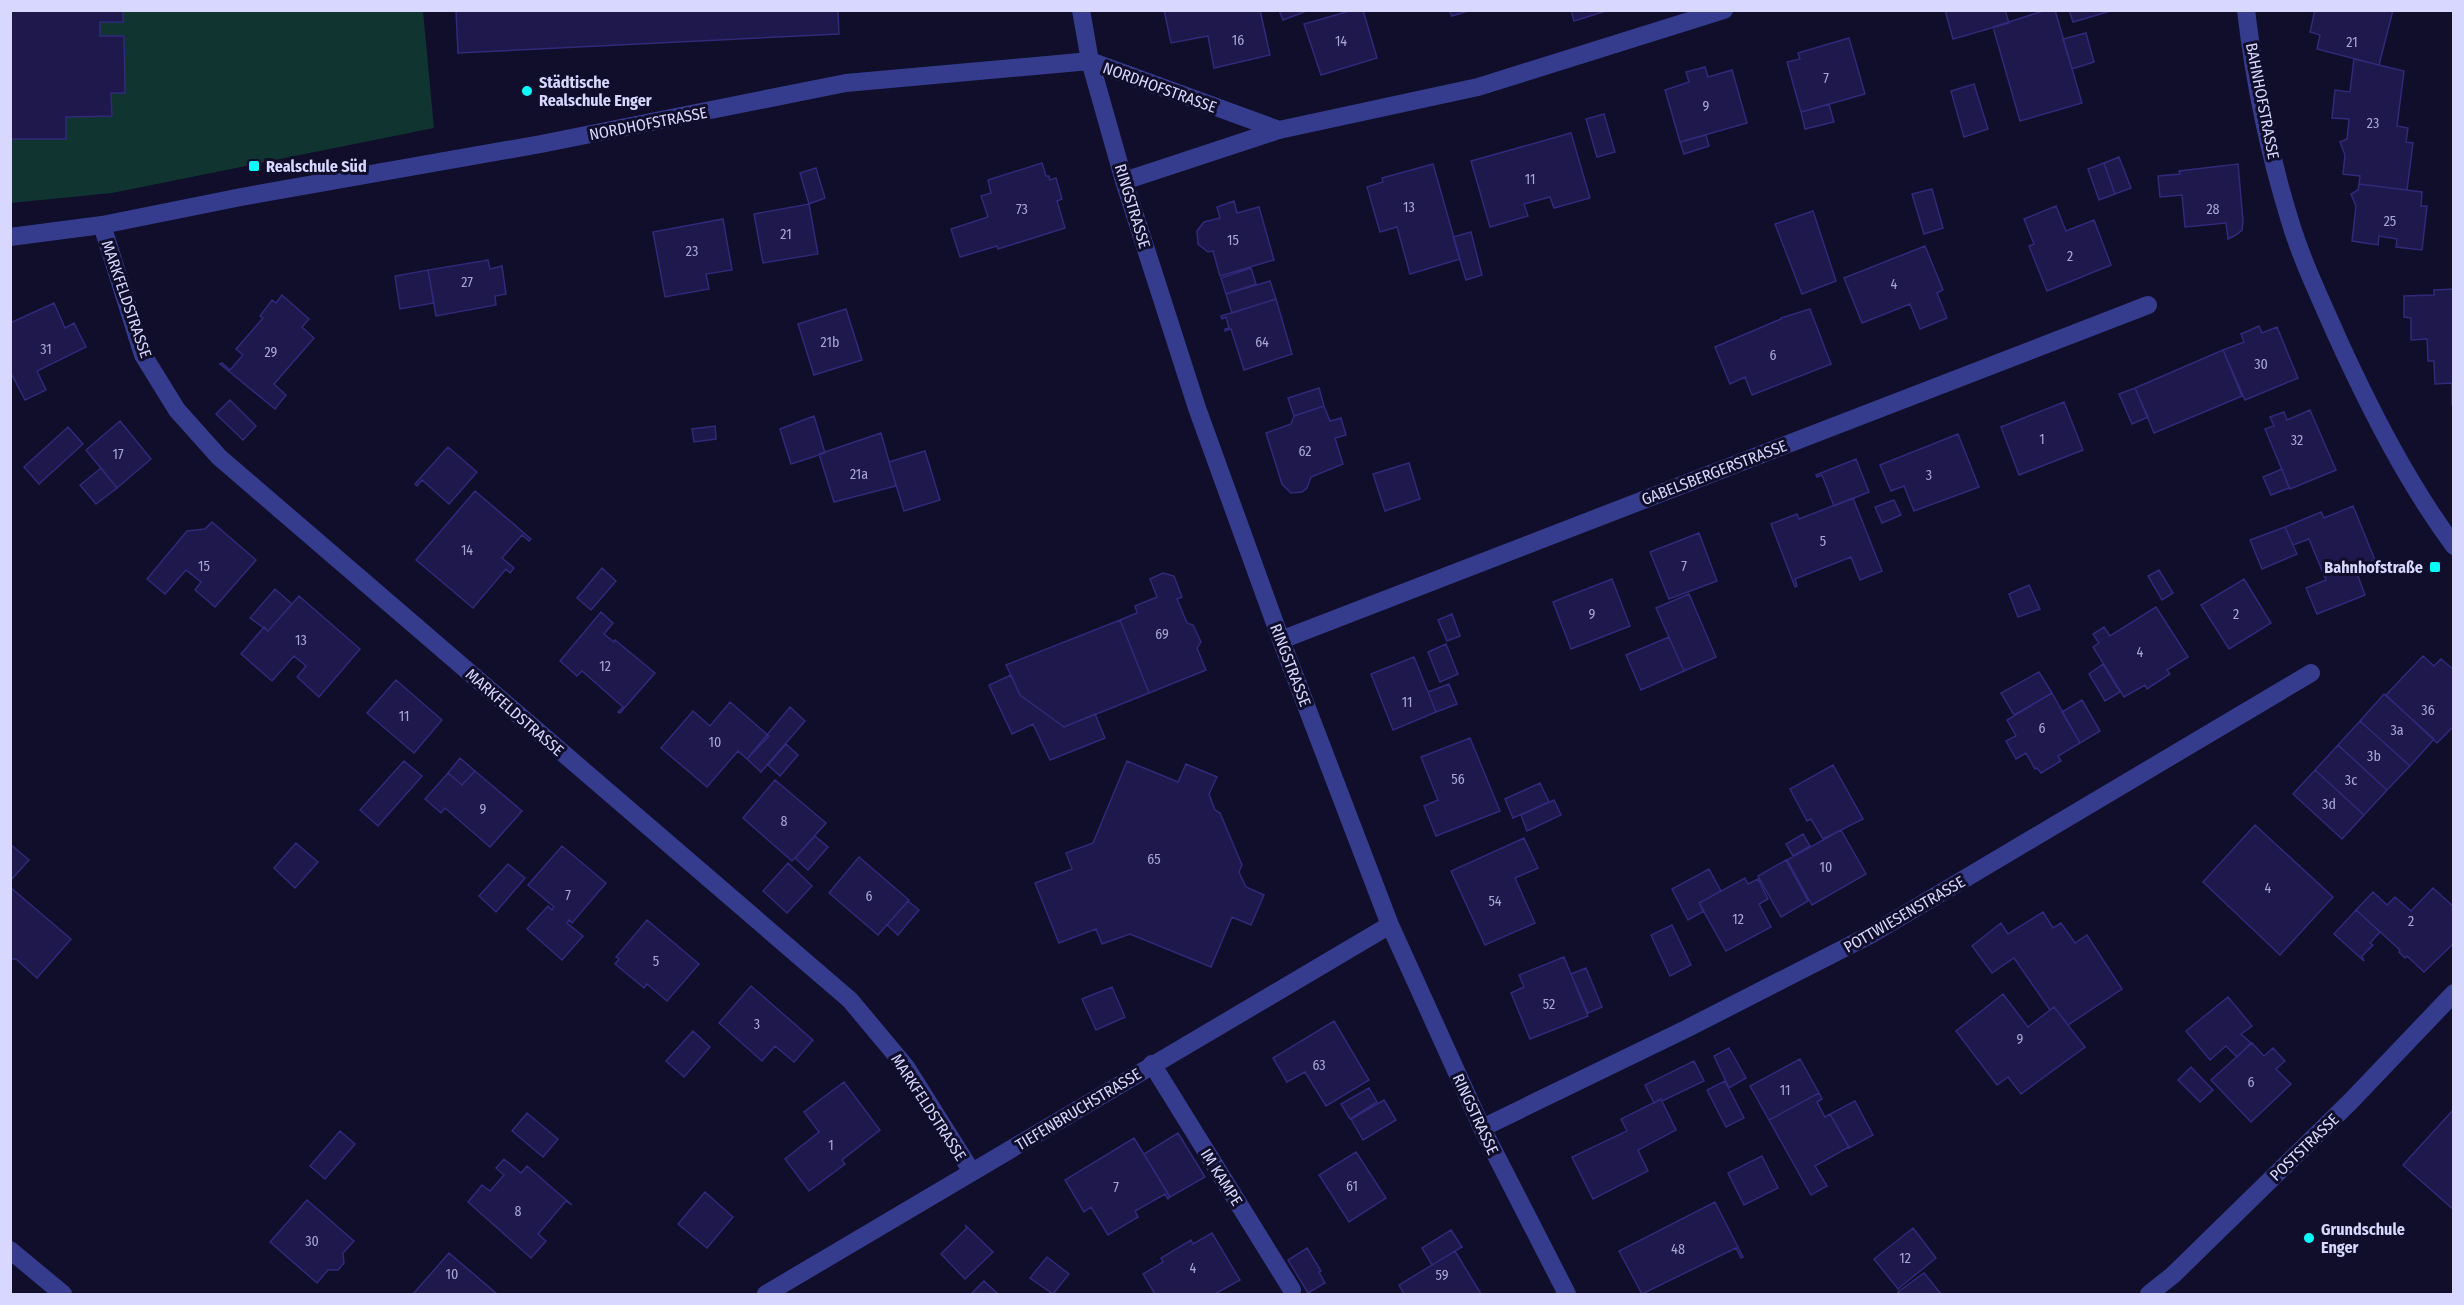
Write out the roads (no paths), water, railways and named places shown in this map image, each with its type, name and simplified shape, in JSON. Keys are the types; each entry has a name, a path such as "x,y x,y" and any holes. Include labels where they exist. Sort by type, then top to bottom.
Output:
{"street":[{"name":"RINGSTRASSE","path":"1081,10 1090,61 1124,181 1197,408 1281,640 1390,925 1482,1128 1567,1294"},
{"path":"1124,181 1278,130 1478,87 1692,16 1724,10"},
{"name":"BAHNHOFSTRASSE","path":"2247,10 2270,138 2298,245 2317,292 2383,431 2454,546"},
{"name":"NORDHOFSTRASSE","path":"10,237 102,225 253,195 541,144 846,83 1090,61 1278,130"},
{"name":"MARKFELDSTRASSE","path":"102,225 143,355 177,410 219,457 850,1000 906,1067 972,1172"},
{"name":"GABELSBERGERSTRASSE","path":"1281,640 2148,305"},
{"name":"POTTWIESENSTRASSE","path":"1482,1128 1686,1029 1870,935 2311,673"},
{"name":"TIEFENBRUCHSTRASSE","path":"766,1294 1390,925"},
{"name":"POSTSTRASSE","path":"2149,1294 2173,1275 2350,1102 2454,993"},
{"name":"IM KAMPE","path":"1152,1064 1292,1290"},
{"path":"10,1250 63,1294"}],"place":[{"name":"Städtische Realschule Enger","path":"527,91"},
{"name":"Realschule Süd","path":"254,166"},
{"name":"Bahnhofstraße","path":"2435,567"},
{"name":"Grundschule Enger","path":"2309,1238"}]}
